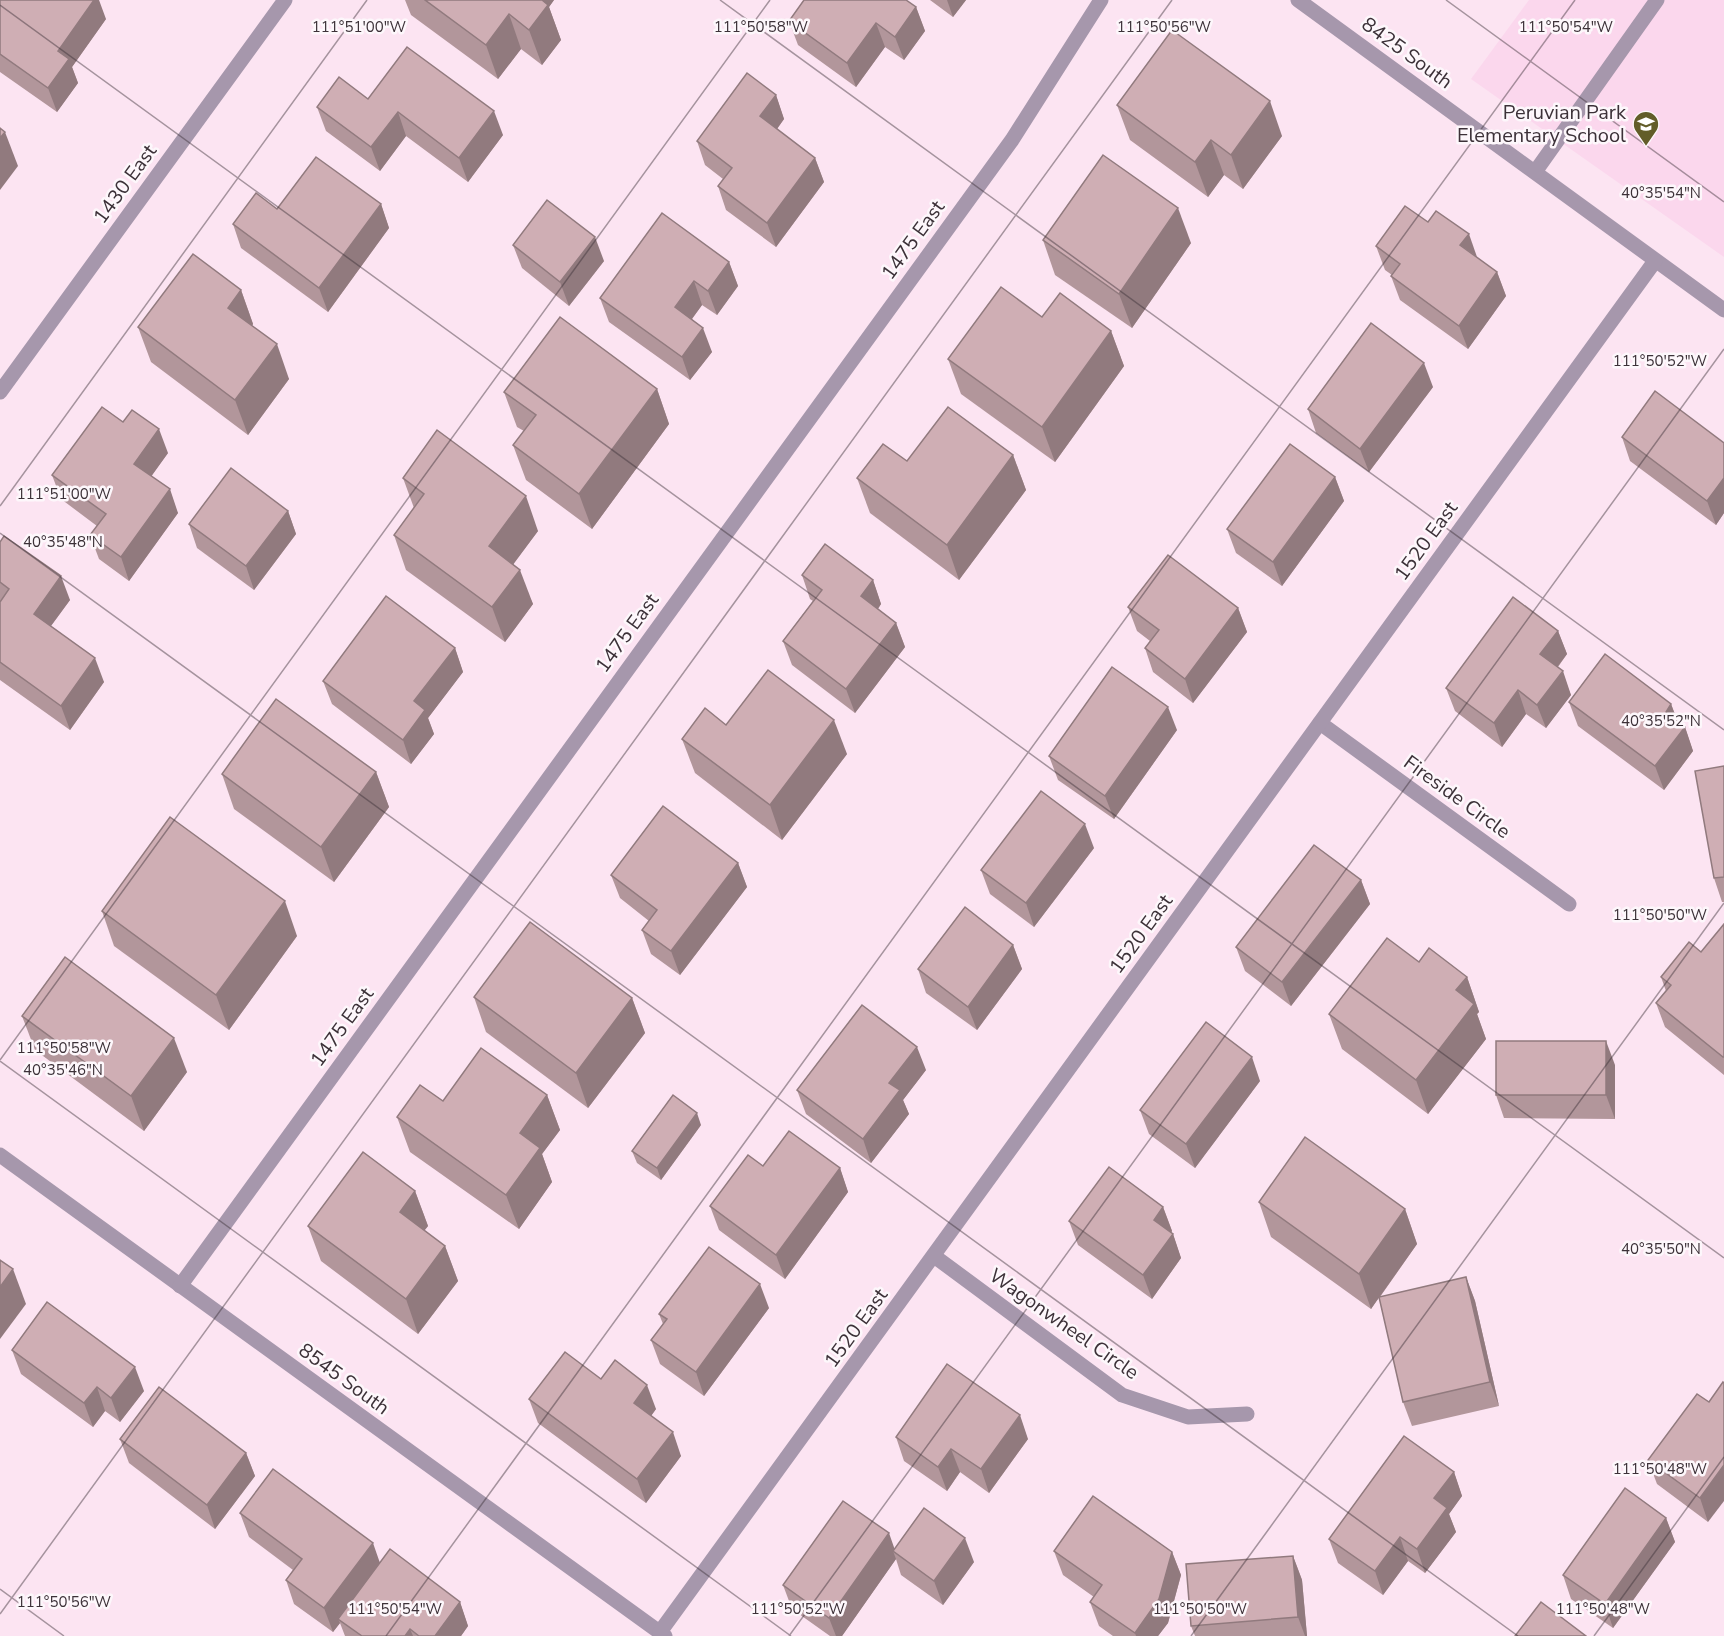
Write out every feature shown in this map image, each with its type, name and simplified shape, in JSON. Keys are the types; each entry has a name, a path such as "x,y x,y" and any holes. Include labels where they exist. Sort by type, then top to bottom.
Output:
{"street":[{"name":"1430 East","path":"0,392 285,0"},
{"name":"1475 East","path":"180,1286 1012,140 1101,0"},
{"name":"8425 South","path":"1298,0 1724,310"},
{"path":"1535,172 1657,0"},
{"name":"1520 East","path":"662,1634 1655,261"},
{"name":"Fireside Circle","path":"1320,723 1569,904"},
{"name":"8545 South","path":"0,1155 662,1634"},
{"name":"Wagonwheel Circle","path":"934,1256 1122,1395 1188,1417 1247,1413"}],"shaded area":[{"name":"Peruvian Park Elementary School","path":"1529,0 1724,0 1724,257 1471,79"}],"building":[{"path":"0,0 94,0 58,51 69,59 48,88 0,54"},
{"path":"425,0 542,0 548,5 529,30 509,14 486,45"},
{"path":"804,0 906,0 916,7 895,37 876,23 847,63 789,21"},
{"path":"1172,30 1270,101 1231,155 1211,140 1195,162 1117,105"},
{"path":"407,47 494,111 459,158 398,112 371,147 317,107 339,77 368,99"},
{"path":"747,73 776,95 760,116 815,158 767,223 718,186 732,168 697,141"},
{"path":"0,128 5,132 0,138"},
{"path":"1103,155 1178,208 1119,294 1043,240"},
{"path":"316,157 381,204 319,288 233,224 256,193 277,209"},
{"path":"547,200 595,237 560,282 513,245"},
{"path":"1405,206 1428,222 1436,211 1469,234 1460,245 1497,272 1459,326 1391,276 1400,264 1376,246"},
{"path":"662,213 729,262 708,291 694,281 675,307 703,328 682,357 600,298"},
{"path":"193,254 241,290 228,308 277,344 235,400 138,327"},
{"path":"1001,287 1042,317 1060,293 1111,331 1042,427 948,359"},
{"path":"560,317 657,389 579,494 513,445 536,415 504,392"},
{"path":"1371,323 1424,363 1360,449 1308,409"},
{"path":"1655,391 1724,443 1724,478 1707,501 1622,437"},
{"path":"102,407 123,422 132,410 159,429 134,464 170,489 121,557 90,535 106,514 52,475"},
{"path":"948,407 1013,455 947,545 857,478 883,444 907,461"},
{"path":"437,430 526,496 489,546 520,570 492,607 394,535 424,494 403,478"},
{"path":"1290,444 1335,477 1273,562 1227,529"},
{"path":"231,468 288,511 246,566 189,524"},
{"path":"4,536 61,576 34,614 95,658 61,706 0,662 0,602 9,589 0,582 0,542"},
{"path":"825,544 873,580 861,596 896,623 846,689 783,641 822,590 802,575"},
{"path":"1168,555 1238,608 1185,679 1145,648 1159,630 1128,607"},
{"path":"386,596 455,648 414,701 425,710 403,740 323,681"},
{"path":"1513,597 1558,631 1540,654 1563,671 1537,705 1518,690 1494,723 1446,688"},
{"path":"1605,654 1671,704 1666,712 1685,727 1655,766 1569,702"},
{"path":"1112,667 1168,707 1105,796 1049,756"},
{"path":"768,670 834,720 770,805 682,739 705,708 726,725"},
{"path":"276,699 376,772 321,847 222,774"},
{"path":"1724,766 1724,877 1714,878 1695,771"},
{"path":"1041,791 1085,824 1026,903 981,870"},
{"path":"663,806 738,863 671,951 642,930 657,910 611,875"},
{"path":"170,817 285,901 216,995 102,911"},
{"path":"1314,845 1361,880 1282,982 1236,947"},
{"path":"965,907 1013,945 968,1007 918,969"},
{"path":"530,922 632,998 576,1073 474,997"},
{"path":"1724,924 1723,1057 1656,1003 1671,985 1661,977 1689,942 1701,952"},
{"path":"1387,938 1419,962 1429,948 1467,977 1456,990 1474,1004 1416,1080 1329,1014"},
{"path":"65,957 174,1038 131,1096 22,1016"},
{"path":"862,1005 917,1047 889,1083 900,1090 863,1139 797,1090"},
{"path":"1206,1022 1252,1057 1186,1144 1140,1110"},
{"path":"1496,1041 1606,1041 1606,1095 1496,1095"},
{"path":"481,1048 547,1095 520,1133 540,1148 506,1195 397,1117 420,1085 443,1101"},
{"path":"673,1095 697,1113 657,1168 632,1151"},
{"path":"789,1131 840,1168 776,1255 710,1206 748,1155 763,1166"},
{"path":"1305,1137 1405,1209 1359,1274 1259,1202"},
{"path":"363,1152 415,1191 400,1212 445,1246 406,1299 308,1226"},
{"path":"1109,1167 1163,1207 1154,1220 1173,1234 1143,1275 1069,1221"},
{"path":"709,1247 760,1284 696,1372 651,1340 667,1319 659,1314"},
{"path":"0,1260 13,1269 0,1287"},
{"path":"1466,1277 1490,1382 1403,1402 1379,1297"},
{"path":"47,1302 135,1367 111,1398 97,1387 84,1403 12,1350"},
{"path":"565,1352 601,1379 615,1360 647,1385 634,1403 673,1432 637,1479 529,1399"},
{"path":"947,1364 1020,1415 981,1469 951,1449 938,1467 896,1437"},
{"path":"1723,1382 1724,1465 1700,1498 1648,1460 1697,1394 1709,1402"},
{"path":"159,1387 246,1453 207,1505 120,1439"},
{"path":"1404,1436 1454,1472 1434,1498 1447,1508 1417,1549 1400,1537 1375,1571 1329,1539"},
{"path":"273,1469 373,1543 324,1608 286,1580 302,1559 240,1513"},
{"path":"1625,1488 1666,1518 1605,1604 1563,1575"},
{"path":"1093,1496 1172,1552 1159,1599 1135,1633 1090,1602 1102,1585 1054,1551"},
{"path":"843,1501 889,1533 829,1618 783,1585"},
{"path":"924,1508 965,1538 934,1581 893,1551"},
{"path":"390,1549 460,1602 435,1636 419,1636 410,1629 405,1636 362,1636 338,1619"},
{"path":"1293,1556 1298,1617 1191,1626 1186,1564"},
{"path":"1541,1602 1586,1636 1515,1636"}],"place":[{"name":"Peruvian Park Elementary School","path":"1646,147"}]}
